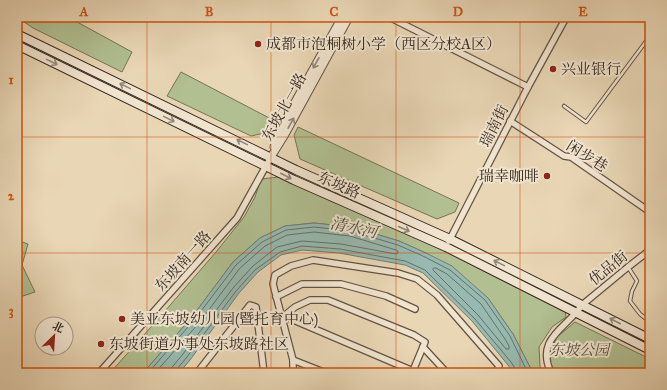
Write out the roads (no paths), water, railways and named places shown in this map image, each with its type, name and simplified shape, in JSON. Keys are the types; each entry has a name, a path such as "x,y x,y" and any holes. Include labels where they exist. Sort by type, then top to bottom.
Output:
{"main road":[{"name":"东坡路","path":"17,34 296,170 450,239 650,339"},
{"name":"东坡路","path":"17,45 294,180 446,247 650,350"}],"street":[{"name":"东坡北一路","path":"271,157 278,132 342,17"},
{"name":"东坡北一路","path":"271,157 349,17"},
{"path":"389,17 528,87"},
{"name":"瑞南街","path":"446,247 510,121 567,17"},
{"name":"闲步巷","path":"510,121 564,156 571,157 650,212"},
{"name":"东坡南一路","path":"99,373 237,218 271,157"},
{"name":"优品街","path":"551,373 548,367 548,345 556,332 577,313 582,305 650,250"},
{"path":"293,373 293,360 273,284 275,275 291,266 313,260 398,273 417,279 437,295 499,366 496,373"},
{"path":"276,297 302,284 340,284 386,296 415,309"},
{"path":"310,300 328,300 414,336 425,342 413,372 284,316 310,300"},
{"path":"197,373 250,305 256,307 264,373"},
{"path":"423,347 447,373"},
{"path":"293,360 326,373"}],"lane":[{"path":"564,106 586,122 650,36"},
{"path":"628,267 638,281 632,292 630,301 640,314 650,322"}],"water":[{"path":"314,223 352,227 399,241 452,266 488,298 513,334 533,373 513,373 472,321 423,273 405,265 339,253 302,250 281,255 258,272 239,293 179,373 143,373 192,317 233,262 260,238 285,226"}],"place":[{"name":"成都市泡桐树小学（西区分校A区）","path":"258,44"},
{"name":"兴业银行","path":"553,69"},
{"name":"瑞幸咖啡","path":"547,176"},
{"name":"美亚东坡幼儿园(暨托育中心)","path":"122,319"},
{"name":"东坡街道办事处东坡路社区","path":"101,344"}],"water label":[{"name":"清水河","path":"354,227"}],"park label":[{"name":"东坡公园","path":"579,350"}]}
